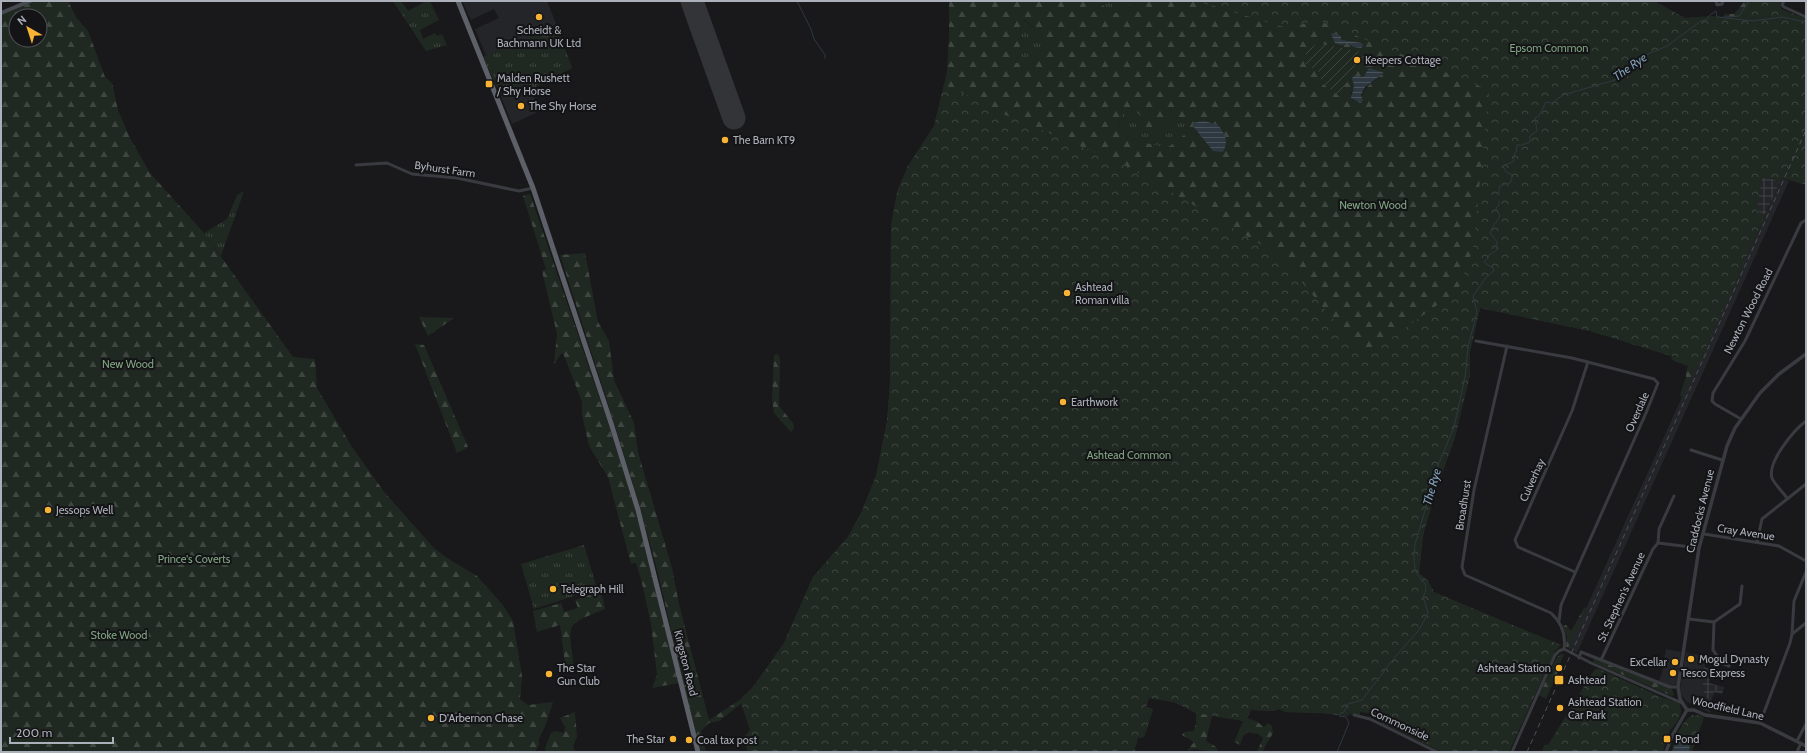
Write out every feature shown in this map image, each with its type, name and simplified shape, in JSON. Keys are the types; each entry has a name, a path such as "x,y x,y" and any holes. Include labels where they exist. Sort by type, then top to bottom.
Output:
{"highway":[{"name":"Kingston Road","path":"458,1 533,188 611,423 638,510 698,752"}],"main road":[{"path":"1,13 30,1"}],"street":[{"path":"1716,1 1717,5 1722,4 1723,1"},
{"path":"1783,3 1806,17"},
{"name":"Byhurst Farm","path":"356,165 387,163 412,174 457,178 519,191 533,188"},
{"name":"Newton Wood Road","path":"1741,419 1715,404 1712,401 1713,392 1745,341 1801,223 1806,220"},
{"name":"Overdale","path":"1476,340 1588,362 1654,378 1658,383 1658,386 1575,572 1560,609 1559,621"},
{"name":"Broadhurst","path":"1507,346 1474,490 1462,567 1465,575 1551,613 1559,621"},
{"name":"Craddocks Avenue","path":"1682,703 1678,695 1678,687 1699,548 1704,534 1722,460 1732,433 1751,404 1771,381 1806,354"},
{"name":"Culverhay","path":"1575,572 1518,547 1515,540 1572,411 1588,362"},
{"path":"1787,498 1772,479 1772,468 1788,438 1806,420"},
{"path":"1691,450 1722,460"},
{"path":"1758,542 1762,519 1806,484"},
{"name":"St. Stephen's Avenue","path":"1602,660 1653,549 1658,543 1659,529 1674,496"},
{"name":"Cray Avenue","path":"1704,534 1782,547 1806,562"},
{"name":"St. Stephen's Avenue","path":"1658,543 1699,548"},
{"path":"1760,723 1792,634 1794,601 1806,572"},
{"path":"1689,619 1714,622 1740,604 1742,586"},
{"path":"1551,613 1560,609"},
{"path":"1512,752 1555,655 1564,649 1564,634 1559,621"},
{"path":"1714,622 1713,650 1722,662 1729,666"},
{"path":"1792,634 1806,623"},
{"name":"Woodfield Lane","path":"1564,649 1579,658 1670,697 1682,703 1687,710 1694,710 1706,715 1760,723 1806,746"},
{"path":"1579,658 1581,652 1670,687 1678,687"},
{"name":"Woodfield Lane","path":"1670,697 1678,695"},
{"path":"1666,752 1672,736 1687,710"},
{"name":"Commonside","path":"1354,716 1370,719 1438,752"},
{"path":"1797,752 1806,724"}],"shaded area":[{"path":"462,1 547,1 557,26 486,56 475,29 499,18 494,9 471,20"},
{"path":"1333,33 1341,36 1341,40 1362,43 1363,46 1361,48 1354,47 1347,43 1342,45 1335,43 1331,34"},
{"path":"1369,68 1384,73 1365,87 1361,95 1363,101 1360,103 1351,98 1354,86 1352,78 1355,75 1358,77 1364,76"},
{"path":"527,81 540,111 512,124 500,94"},
{"path":"1204,121 1218,125 1223,131 1226,144 1223,152 1213,151 1193,126 1193,123"},
{"path":"1762,178 1769,178 1780,182 1765,215 1756,211"},
{"path":"1782,178 1789,181 1577,653 1568,648"},
{"path":"1666,649 1681,652 1677,684 1670,686 1659,681 1662,673"},
{"path":"1686,651 1687,653 1707,656 1702,677 1705,697 1711,700 1708,704 1712,706 1710,713 1686,701 1681,694 1680,689"},
{"path":"1704,667 1713,670 1709,683 1724,687 1722,694 1715,692 1711,700 1705,697 1702,677"},
{"path":"1682,735 1688,737 1690,744 1689,752 1672,752 1678,738"}],"green space":[{"name":"Prince's Coverts","path":"33,1 68,1 76,17 88,31 105,77 112,83 118,110 130,138 150,173 204,233 293,357 315,359 317,388 352,447 385,493 434,548 447,558 477,576 503,605 513,621 522,676 520,699 528,705 553,702 546,724 539,739 539,745 535,752 1,752 1,15 8,12 8,48 48,48 48,8 17,8"},
{"path":"393,1 401,1 408,11 427,1 430,1 439,20 420,30 423,39 435,33 437,36 442,34 447,45 426,51"},
{"name":"Ashtead Common","path":"949,1 1098,1 1112,13 1128,12 1132,1 1654,1 1685,18 1704,17 1762,178 1756,211 1765,215 1699,364 1697,364 1682,398 1680,395 1688,366 1672,360 1671,356 1590,331 1480,308 1470,352 1470,375 1455,437 1435,494 1423,535 1419,573 1428,581 1364,712 1360,712 1359,715 1349,714 1348,716 1322,713 1286,712 1278,709 1275,711 1251,710 1247,718 1256,721 1264,727 1268,723 1272,726 1273,733 1262,752 1257,752 1263,738 1258,734 1248,732 1243,736 1240,745 1234,742 1243,721 1212,716 1206,741 1216,747 1218,752 1194,749 1187,751 1194,742 1182,735 1184,732 1194,731 1196,713 1174,702 1149,698 1146,707 1153,709 1144,737 1138,738 1134,750 1139,752 748,752 750,730 747,699 719,721 709,723 701,731 706,752 701,752 687,701 658,572 641,510 560,255 585,253 598,322 609,341 614,380 634,423 638,452 672,568 679,604 709,720 740,700 754,686 784,643 813,577 848,537 862,511 876,476 887,422 890,383 891,225 898,189 908,166 934,126 947,72","holes":["1024,20 1042,33 1046,53 1033,63 1015,63 1022,41 1020,29","1317,44 1336,46 1368,55 1371,60 1355,68 1339,95 1322,83 1318,72","1365,75 1380,77 1367,87 1363,93 1360,103 1353,100 1351,93 1354,88 1356,76 1358,77","1131,107 1144,119 1146,129 1154,130 1178,117 1186,121 1188,132 1167,148 1138,141 1120,133 1119,125 1124,112"]},
{"path":"1098,1 1132,1 1128,12 1112,13"},
{"name":"Ashtead Common","path":"1196,1 1654,1 1685,18 1712,16 1743,18 1750,10 1754,1 1780,1 1781,9 1806,19 1806,185 1782,178 1780,182 1769,178 1762,178 1756,211 1765,215 1699,364 1590,331 1480,308 1470,352 1470,375 1455,437 1435,494 1423,535 1419,573 1428,581 1434,592 1561,645 1555,651 1509,752 1442,752 1382,723 1382,720 1369,713 1360,712 1359,715 1349,714 1348,716 1322,713 1286,712 1278,709 1275,711 1251,710 1245,721 1196,713 1174,702 1149,698 1146,707 1153,709 1144,737 1138,738 1134,752 748,752 743,738 750,730 740,700 754,686 784,643 813,577 848,537 862,511 876,476 887,422 890,383 891,225 898,189 908,166 934,126 944,85 988,104 996,111 1125,165 1279,255 1365,357 1458,290 1473,249 1489,90 1318,20 1287,28"},
{"path":"1745,1 1754,1 1750,10 1743,18 1723,17 1725,14 1734,14"},
{"path":"1023,20 1042,33 1046,53 1033,63 1015,63 1022,41 1020,29"},
{"path":"557,26 572,68 531,90 527,81 500,94 483,57"},
{"path":"1317,44 1336,46 1368,55 1372,60 1355,68 1339,96 1322,83 1318,71 1306,64 1306,51"},
{"path":"1131,107 1154,129 1178,117 1187,121 1188,132 1167,148 1138,141 1120,133 1119,124 1122,115"},
{"path":"244,191 221,256 204,233 227,219 237,195"},
{"path":"530,194 607,420 634,505 679,683 652,688 657,675 651,624 641,579 636,563 631,564 608,477 589,446 582,415 582,402 563,353 554,364 557,334 542,271 546,269 523,196"},
{"path":"419,317 454,318 428,336"},
{"path":"415,344 424,345 468,447 457,453"},
{"path":"778,354 780,359 779,406 793,423 794,428 791,432 774,413 772,399 774,355"},
{"path":"584,545 596,585 592,590 534,609 521,564"},
{"path":"601,591 605,609 581,619 572,627 570,638 574,669 568,670 565,664 560,625 537,632 533,611 561,603 564,612 578,608 575,600"},
{"path":"1587,607 1568,648 1566,647 1567,637 1563,626 1566,625 1571,631 1584,608"},
{"path":"1560,654 1564,654 1558,669 1559,670 1546,699 1539,695 1556,659"},
{"path":"1594,659 1672,689 1674,695 1672,696 1593,662"},
{"path":"1595,669 1599,669 1663,698 1679,703 1681,708 1680,716 1667,736 1664,752 1542,752 1544,745 1548,745"},
{"path":"575,712 577,737 573,746 575,752 546,752 545,748 551,733 555,731 564,733 565,727 560,718"},
{"path":"1692,715 1704,717 1692,752 1671,752 1681,727"}],"waterway":[{"path":"797,1 811,29 814,39 825,55 825,58"},
{"path":"1725,17 1739,16 1749,1"},
{"name":"The Rye","path":"1499,195 1499,187 1504,184 1509,184 1512,179 1511,174 1506,172 1503,166 1514,161 1514,154 1516,152 1517,145 1530,142 1530,136 1537,131 1535,118 1539,116 1546,102 1552,103 1563,95 1615,80 1633,66 1639,58 1667,46 1701,21 1706,20 1716,11 1717,17 1753,21 1782,17 1806,22"},
{"name":"The Rye","path":"1337,752 1349,723 1346,717 1339,716 1344,712 1348,704 1362,700 1395,657 1418,631 1428,612 1423,597 1426,588 1415,569 1415,544 1439,463 1454,427 1465,377 1468,347 1477,312 1473,296 1487,276 1494,271 1494,269 1484,262 1489,255 1497,250 1497,242 1490,233 1500,216 1496,208 1499,205 1499,201"}],"runway":[{"path":"692,1 734,118"}],"railway":[{"path":"1527,752 1806,130"}],"place":[{"name":"Scheidt & Bachmann UK Ltd","path":"539,17"},
{"name":"Keepers Cottage","path":"1357,60"},
{"name":"Malden Rushett / Shy Horse","path":"489,84"},
{"name":"The Shy Horse","path":"521,106"},
{"name":"The Barn KT9","path":"725,140"},
{"name":"Ashtead Roman villa","path":"1067,293"},
{"name":"Earthwork","path":"1063,402"},
{"name":"Jessops Well","path":"48,510"},
{"name":"Telegraph Hill","path":"553,589"},
{"name":"Mogul Dynasty","path":"1691,659"},
{"name":"ExCellar","path":"1675,662"},
{"name":"Ashtead Station","path":"1559,668"},
{"name":"Tesco Express","path":"1673,673"},
{"name":"The Star Gun Club","path":"549,674"},
{"name":"Ashtead","path":"1559,680"},
{"name":"Ashtead Station Car Park","path":"1560,708"},
{"name":"D'Arbernon Chase","path":"431,718"},
{"name":"The Star","path":"673,739"},
{"name":"Pond","path":"1667,739"},
{"name":"Coal tax post","path":"689,740"}],"park label":[{"name":"Epsom Common","path":"1549,48"},
{"name":"Newton Wood","path":"1373,205"},
{"name":"New Wood","path":"128,364"},
{"name":"Stoke Wood","path":"119,635"}]}
